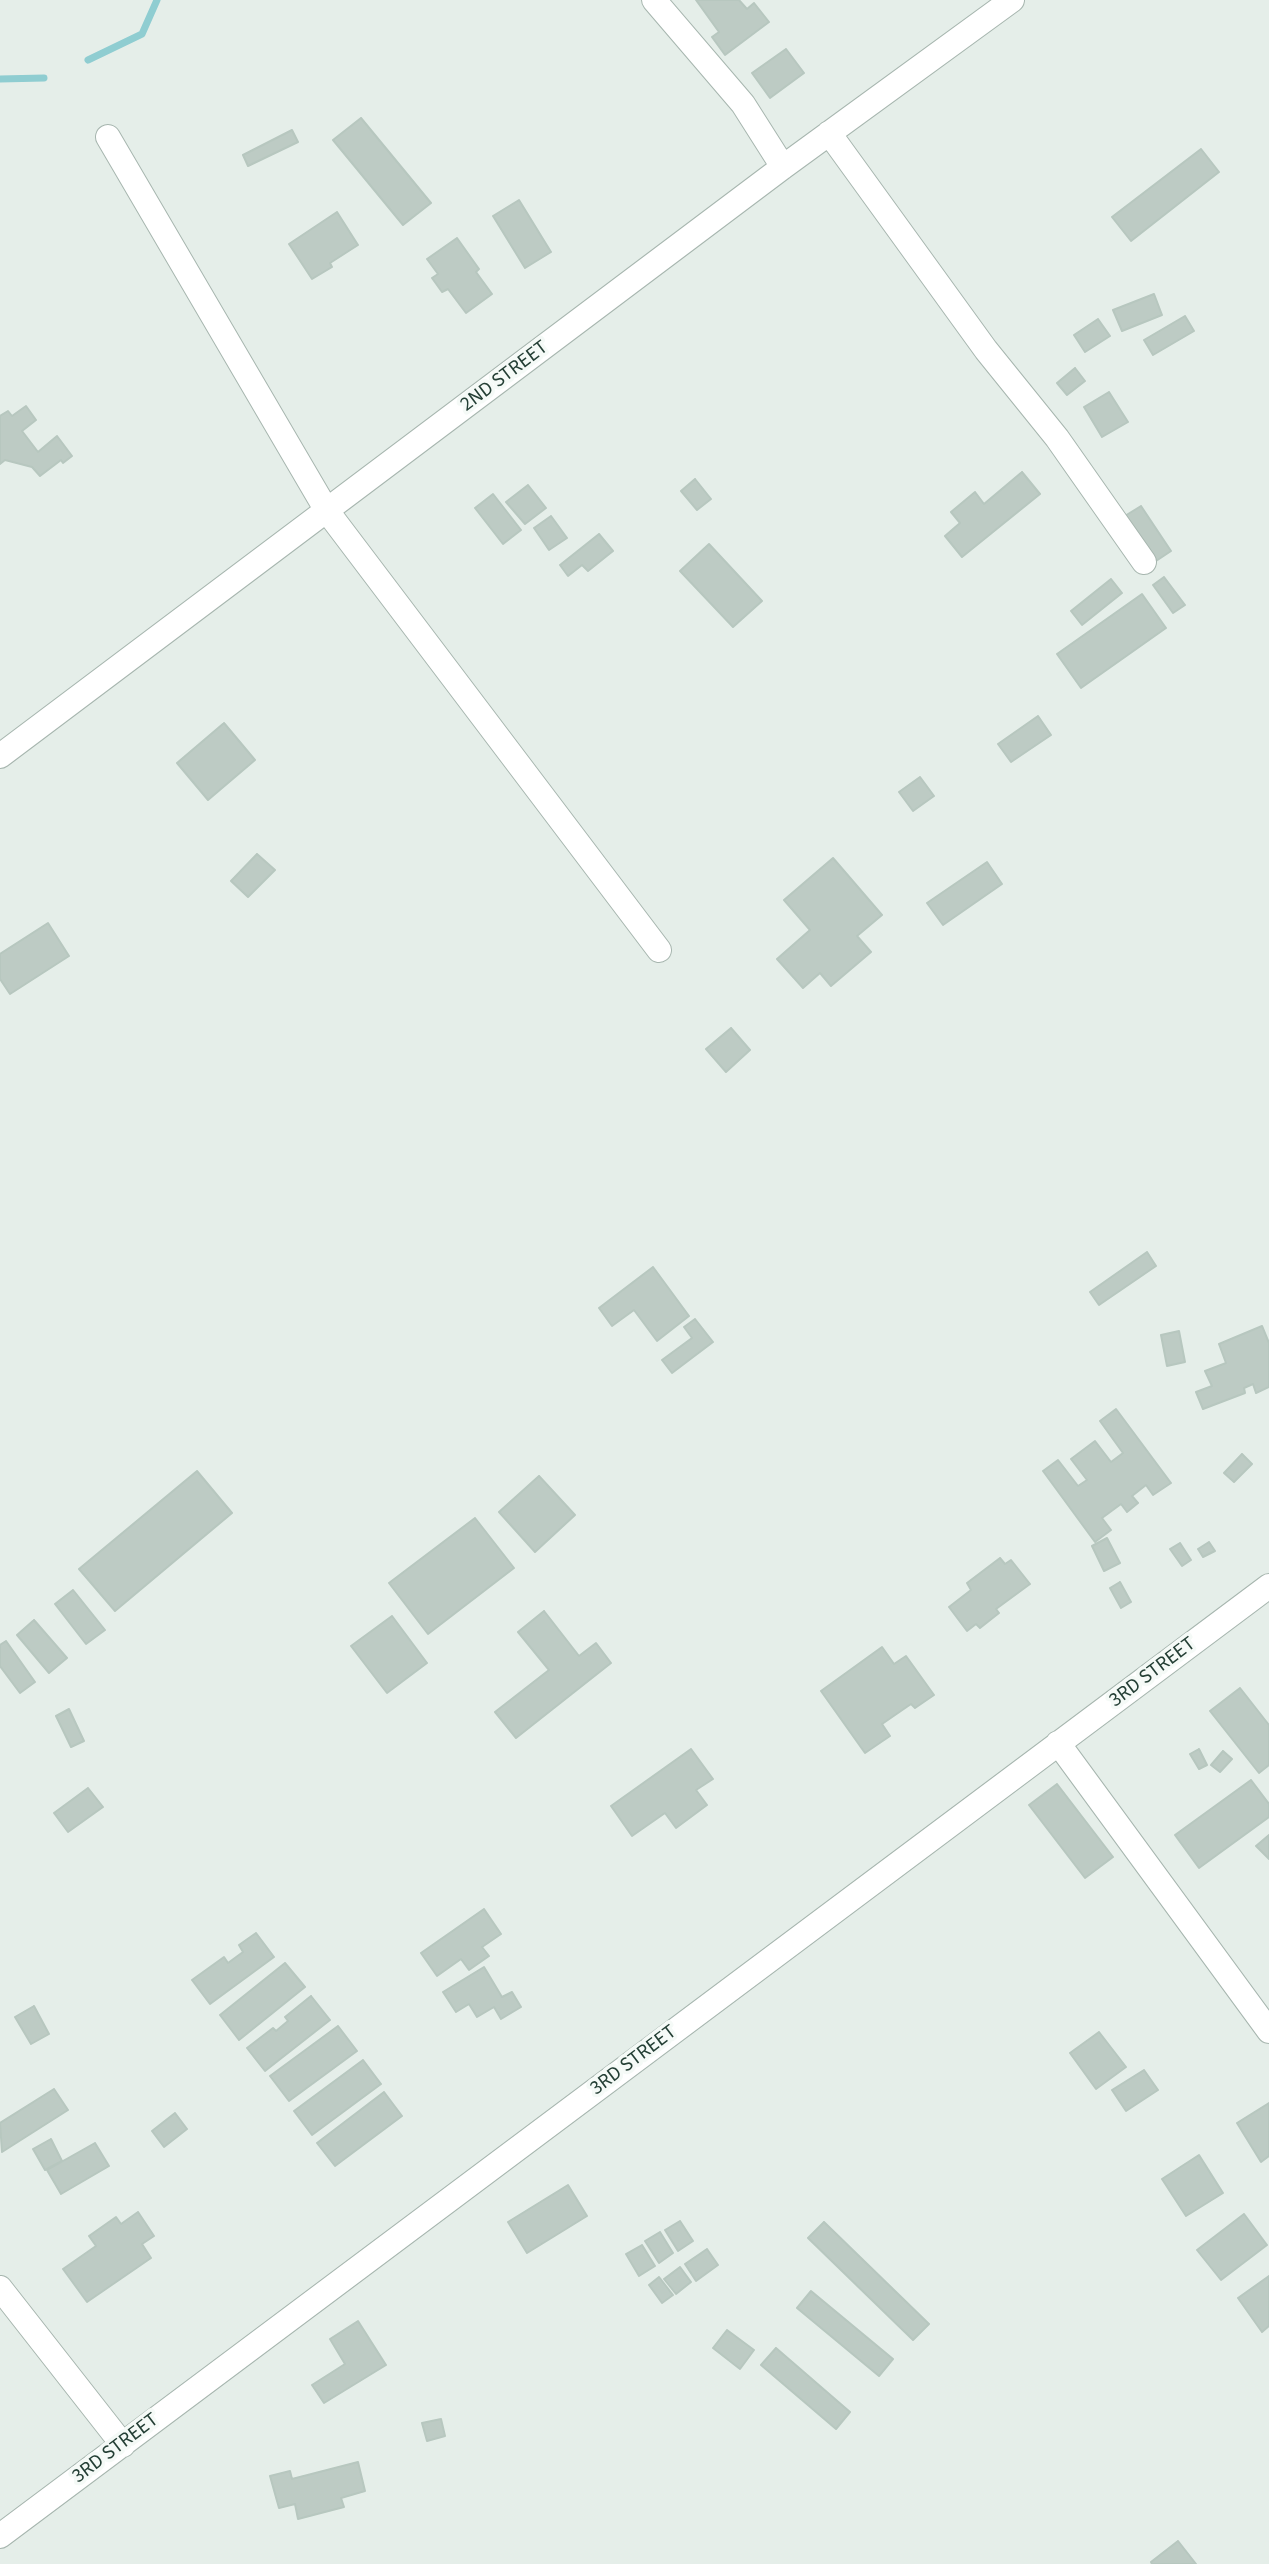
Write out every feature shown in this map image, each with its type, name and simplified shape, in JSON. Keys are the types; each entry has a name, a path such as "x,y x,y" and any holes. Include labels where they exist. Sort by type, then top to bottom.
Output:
{"street":[{"path":"654,0 743,104 783,167"},
{"name":"2ND STREET","path":"0,756 783,167 1012,0"},
{"path":"829,133 994,361 1057,438 1144,562"},
{"path":"108,137 327,511 659,950"},
{"name":"3RD STREET","path":"0,2536 1269,1586"},
{"path":"1058,1743 1269,2031"},
{"path":"0,2288 123,2445"}],"building":[{"path":"696,0 739,0 747,9 754,3 769,22 725,55 712,37 719,32"},
{"path":"786,49 804,73 770,98 752,73"},
{"path":"361,118 431,203 403,225 333,140"},
{"path":"292,130 298,142 248,166 243,155"},
{"path":"1201,149 1219,172 1131,241 1112,217"},
{"path":"519,200 551,252 525,268 493,216"},
{"path":"337,212 358,245 312,279 289,244"},
{"path":"457,238 492,294 466,313 448,289 442,292 432,278 438,274 427,259"},
{"path":"1154,294 1162,315 1122,331 1113,310"},
{"path":"1185,316 1194,331 1153,355 1144,340"},
{"path":"1098,319 1110,336 1085,352 1074,335"},
{"path":"1075,368 1085,381 1067,395 1057,383"},
{"path":"1109,392 1128,422 1102,437 1084,407"},
{"path":"26,406 36,420 22,431 38,452 57,436 72,456 63,463 61,460 40,476 32,467 5,460 0,464 0,416 8,411 12,416"},
{"path":"1022,472 1040,494 962,557 945,536 960,523 951,512 975,492 984,504"},
{"path":"695,479 711,499 697,510 681,491"},
{"path":"528,485 546,508 525,524 506,502"},
{"path":"493,494 521,530 503,544 475,508"},
{"path":"1141,506 1171,551 1150,565 1120,519"},
{"path":"551,516 567,538 549,550 534,528"},
{"path":"599,534 613,551 588,571 582,565 568,576 560,565"},
{"path":"709,544 762,601 733,627 680,571"},
{"path":"1164,577 1185,605 1173,613 1153,585"},
{"path":"1111,579 1122,593 1082,625 1071,611"},
{"path":"1142,594 1166,628 1081,688 1057,654"},
{"path":"1038,716 1051,735 1011,762 998,744"},
{"path":"224,723 255,760 208,800 177,763"},
{"path":"920,777 934,796 913,811 899,792"},
{"path":"257,854 275,870 248,897 231,881"},
{"path":"833,858 882,915 857,936 871,952 831,986 820,973 803,988 777,959 810,930 784,900"},
{"path":"987,862 1002,884 943,925 927,903"},
{"path":"48,923 69,956 10,994 0,979 0,954"},
{"path":"731,1028 750,1050 726,1072 706,1049"},
{"path":"1147,1252 1156,1266 1099,1305 1090,1292"},
{"path":"653,1267 689,1316 657,1341 634,1310 612,1326 599,1308"},
{"path":"695,1319 713,1342 672,1373 662,1360 692,1338 684,1327"},
{"path":"1262,1326 1269,1343 1269,1387 1256,1393 1253,1384 1244,1388 1245,1393 1203,1409 1196,1392 1212,1386 1205,1371 1226,1363 1219,1344"},
{"path":"1179,1331 1185,1362 1167,1366 1161,1335"},
{"path":"1116,1409 1171,1483 1153,1495 1146,1485 1132,1496 1138,1503 1127,1512 1121,1504 1102,1518 1111,1530 1095,1542 1043,1471 1058,1460 1078,1486 1087,1480 1071,1459 1095,1441 1111,1462 1123,1453 1100,1421"},
{"path":"1242,1454 1252,1464 1234,1482 1224,1473"},
{"path":"197,1471 232,1513 115,1611 79,1569"},
{"path":"539,1476 575,1515 535,1552 499,1512"},
{"path":"475,1518 514,1568 428,1634 389,1583"},
{"path":"1107,1538 1120,1563 1104,1571 1092,1546"},
{"path":"1209,1542 1215,1551 1203,1557 1198,1549"},
{"path":"1180,1543 1191,1560 1182,1566 1170,1549"},
{"path":"1000,1558 1005,1564 1011,1560 1030,1584 996,1609 999,1613 980,1628 976,1624 967,1631 949,1607 971,1590 967,1583"},
{"path":"1120,1582 1131,1602 1121,1608 1110,1588"},
{"path":"73,1590 105,1630 86,1644 55,1604"},
{"path":"544,1611 579,1656 596,1643 611,1663 516,1738 495,1712 549,1670 518,1632"},
{"path":"392,1616 427,1663 387,1693 351,1646"},
{"path":"34,1620 67,1658 49,1673 17,1635"},
{"path":"6,1641 35,1682 20,1693 0,1666 0,1645"},
{"path":"882,1647 894,1664 906,1656 934,1695 915,1708 911,1704 882,1724 890,1736 865,1753 821,1691"},
{"path":"1240,1688 1269,1725 1269,1765 1259,1773 1210,1711"},
{"path":"69,1709 84,1741 71,1747 56,1716"},
{"path":"691,1749 713,1779 696,1790 707,1805 676,1828 665,1813 632,1836 611,1806"},
{"path":"1199,1749 1207,1765 1199,1769 1190,1754"},
{"path":"1223,1751 1232,1759 1220,1772 1211,1765"},
{"path":"1251,1780 1269,1804 1269,1817 1199,1868 1175,1835"},
{"path":"1057,1784 1113,1857 1085,1878 1029,1805"},
{"path":"88,1788 103,1807 68,1832 54,1813"},
{"path":"1269,1835 1269,1859 1256,1846"},
{"path":"484,1909 501,1934 482,1947 489,1956 469,1970 461,1959 437,1976 421,1953"},
{"path":"256,1933 274,1957 210,2004 192,1980 224,1957 228,1963 243,1952 239,1945"},
{"path":"285,1963 305,1987 239,2040 220,2015"},
{"path":"484,1967 502,1997 512,1992 521,2007 501,2019 494,2007 477,2017 469,2004 456,2012 443,1992"},
{"path":"311,1996 330,2020 265,2071 247,2048 273,2028 276,2031 288,2021 285,2017"},
{"path":"34,2006 49,2034 31,2044 15,2017"},
{"path":"338,2026 357,2051 289,2101 270,2076"},
{"path":"1099,2032 1126,2067 1096,2089 1070,2053"},
{"path":"363,2060 381,2084 312,2135 294,2111"},
{"path":"1144,2070 1158,2090 1126,2111 1112,2090"},
{"path":"54,2089 68,2110 2,2152 0,2123"},
{"path":"384,2092 402,2116 335,2166 317,2143"},
{"path":"1269,2103 1269,2156 1261,2162 1237,2123"},
{"path":"175,2113 187,2129 164,2147 152,2131"},
{"path":"51,2139 62,2161 45,2170 33,2149"},
{"path":"95,2143 109,2166 61,2194 47,2170"},
{"path":"1199,2155 1223,2193 1186,2216 1162,2179"},
{"path":"568,2185 587,2216 527,2253 508,2222"},
{"path":"138,2212 154,2236 142,2244 151,2258 87,2302 63,2269 96,2246 89,2236 116,2217 121,2224"},
{"path":"1244,2214 1267,2245 1221,2280 1197,2250"},
{"path":"680,2221 693,2241 678,2251 665,2230"},
{"path":"824,2222 929,2324 913,2340 808,2238"},
{"path":"660,2232 673,2253 659,2263 645,2241"},
{"path":"642,2245 655,2266 639,2276 626,2254"},
{"path":"707,2249 718,2265 696,2281 685,2264"},
{"path":"680,2267 691,2282 676,2294 664,2279"},
{"path":"1269,2276 1269,2326 1262,2332 1238,2298"},
{"path":"659,2277 673,2295 662,2303 649,2285"},
{"path":"811,2291 893,2359 879,2376 797,2308"},
{"path":"358,2321 386,2365 324,2403 312,2385 345,2364 330,2339"},
{"path":"727,2330 754,2350 740,2369 713,2348"},
{"path":"776,2348 850,2412 836,2429 761,2365"},
{"path":"441,2419 445,2436 427,2441 422,2423"},
{"path":"358,2462 365,2491 341,2498 344,2507 298,2519 295,2504 279,2508 270,2476 290,2471 292,2479"},
{"path":"1178,2541 1196,2564 1152,2564 1151,2562"}],"waterway":[{"path":"88,60 142,34 157,0"},
{"path":"0,79 44,78"}]}
